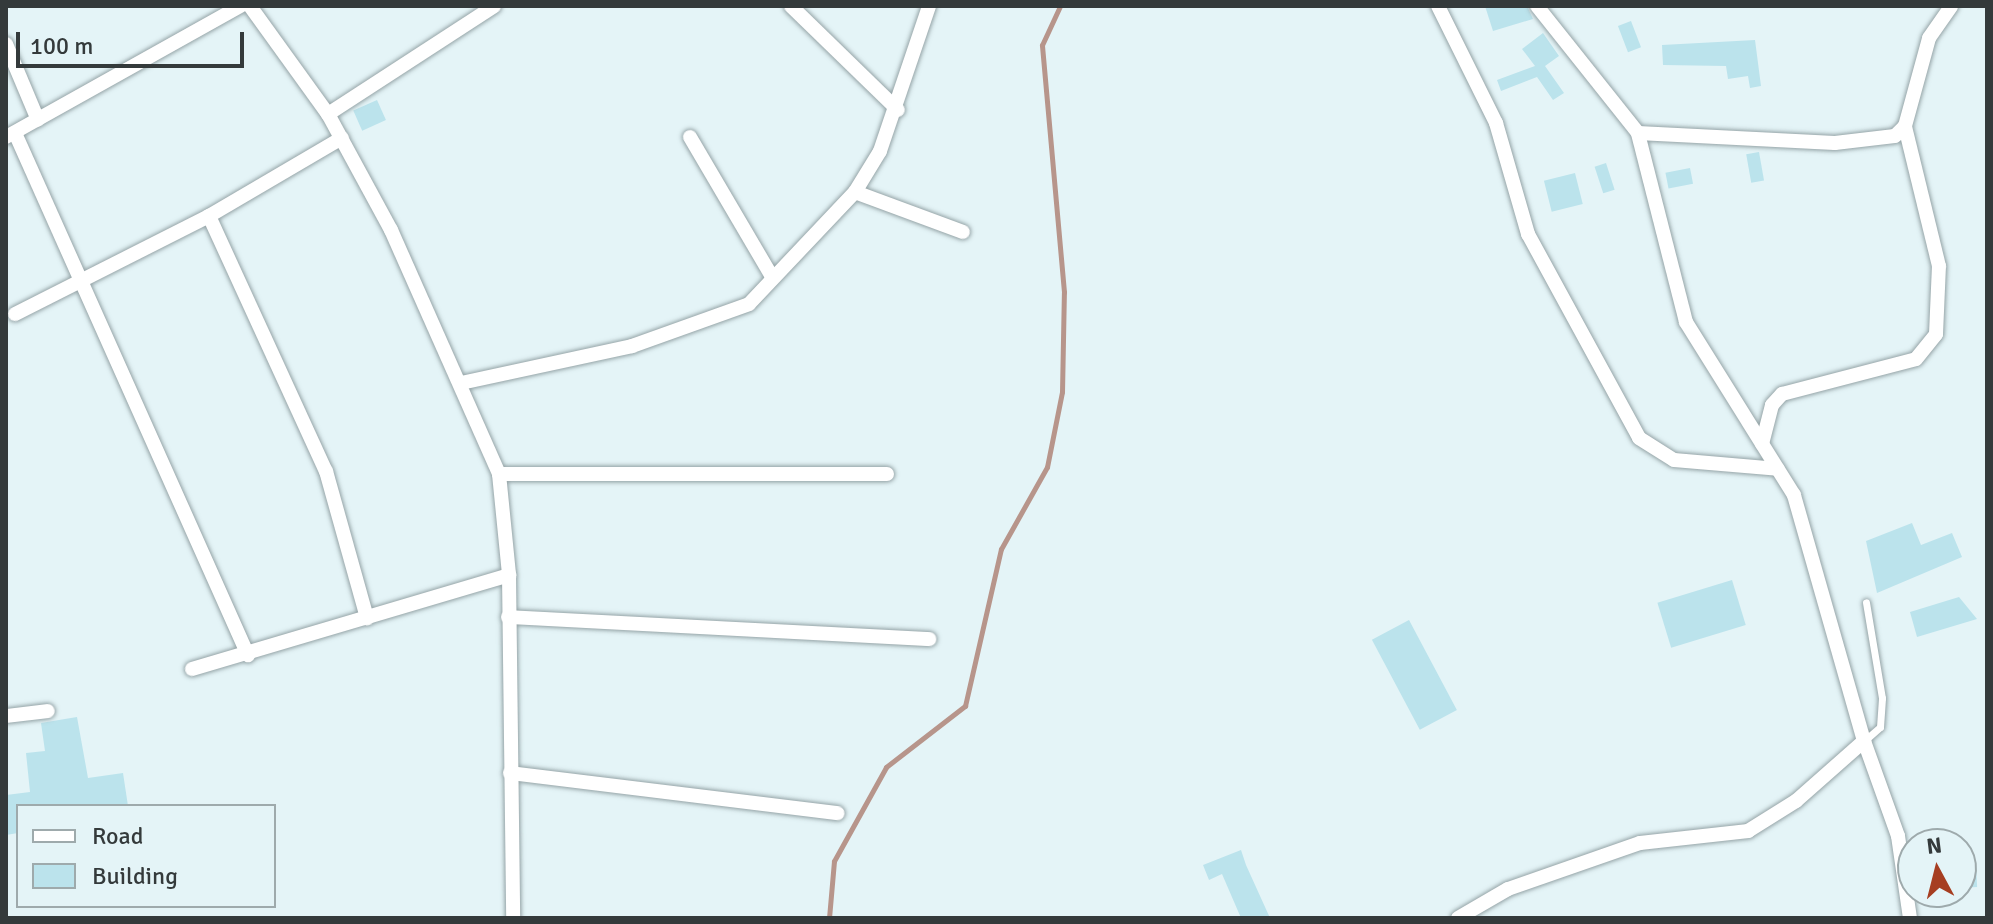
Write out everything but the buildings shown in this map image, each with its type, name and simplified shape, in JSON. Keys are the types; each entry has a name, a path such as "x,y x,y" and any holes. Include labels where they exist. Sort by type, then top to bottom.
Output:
{"street":[{"path":"240,6 10,135 84,282 248,655"},
{"path":"250,6 342,138 461,383 499,474 509,575 513,918"},
{"path":"328,114 494,6"},
{"path":"791,6 898,110"},
{"path":"461,383 632,346 732,314 855,192 898,110 929,6"},
{"path":"1438,6 1496,123 1528,234 1639,438 1674,460 1778,469"},
{"path":"1537,6 1638,133 1689,331 1778,469 1807,536 1864,741 1898,836 1910,918"},
{"path":"1762,444 1782,394 1916,359 1936,334 1939,266 1905,126 1929,38 1951,6"},
{"path":"6,44 38,120"},
{"path":"1638,133 1835,143 1883,141 1905,126"},
{"path":"690,137 771,275"},
{"path":"15,314 84,282 209,216 342,138"},
{"path":"855,192 963,232"},
{"path":"209,216 326,471 367,618"},
{"path":"499,474 887,474"},
{"path":"192,669 248,655 509,575"},
{"path":"508,617 929,639"},
{"path":"6,716 48,711"},
{"path":"1458,918 1508,889 1640,843 1748,831 1796,801 1864,741"},
{"path":"510,773 838,813"}],"lane":[{"path":"1864,741 1880,727 1882,698 1866,602"}],"waterway":[{"path":"829,918 834,861 886,767 965,706 1001,549 1047,467 1062,392 1064,292 1042,45 1060,6"}]}
